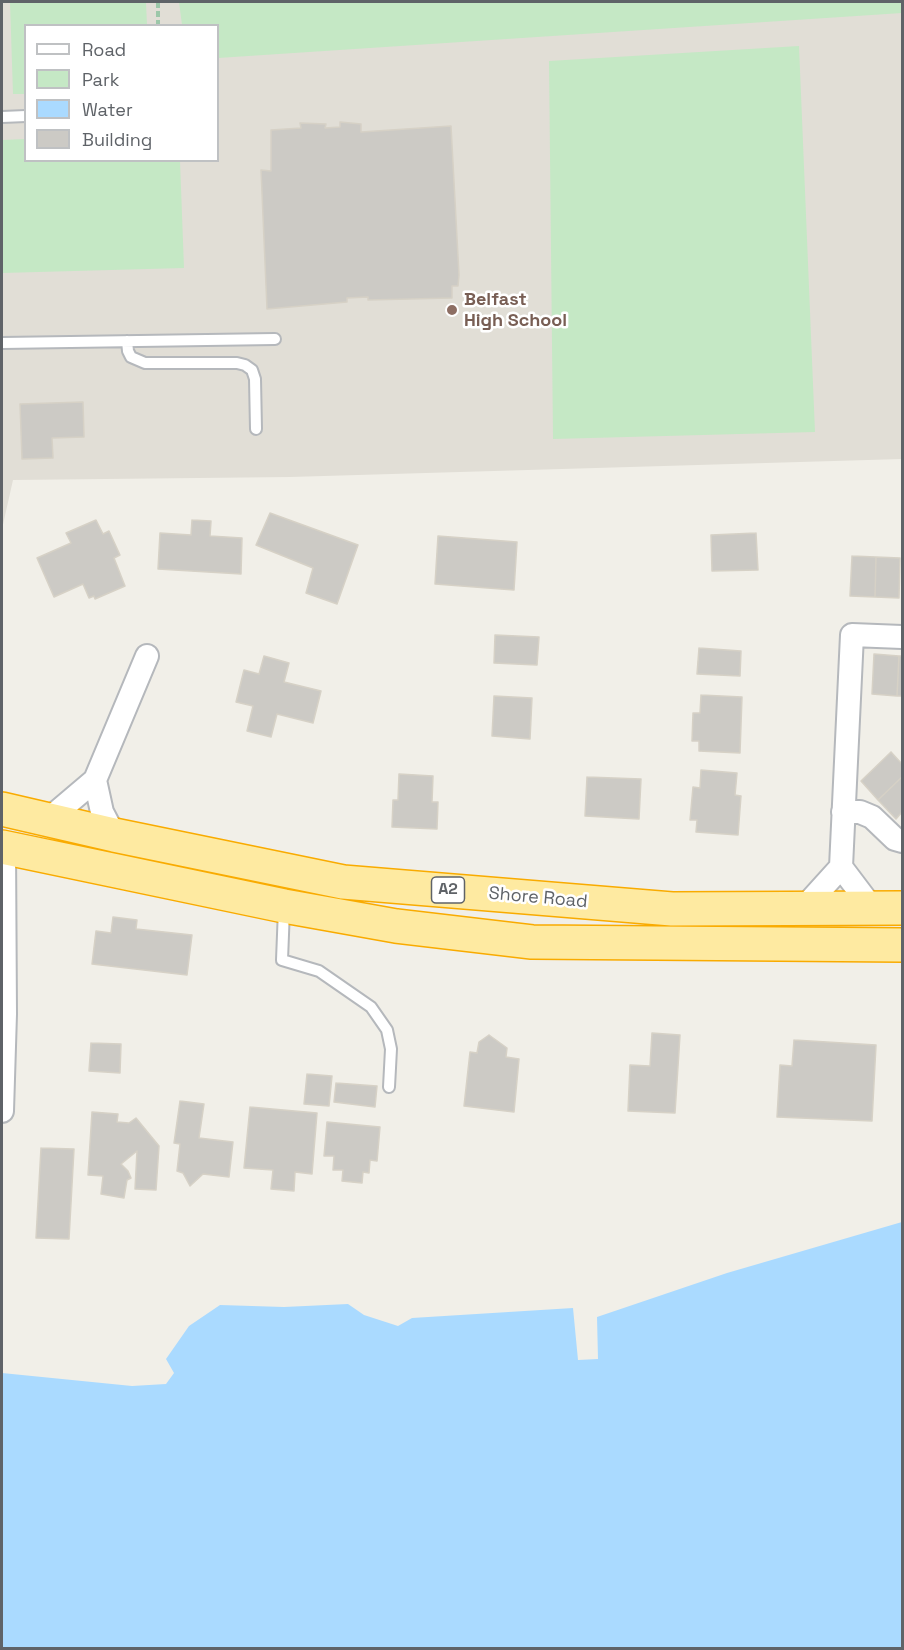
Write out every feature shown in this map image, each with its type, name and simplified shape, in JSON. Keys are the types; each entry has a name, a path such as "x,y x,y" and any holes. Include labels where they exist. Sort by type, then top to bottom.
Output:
{"highway":[{"name":"Shore Road","path":"2,809 114,835 343,882 672,909 887,908"},
{"name":"A2","path":"3,847 284,906 396,926 532,942 903,945"}],"street":[{"path":"803,909 841,867 852,635 903,637"},
{"path":"49,819 95,780 147,657"},
{"path":"95,780 102,812 114,835"},
{"path":"843,812 860,812 872,817 895,839 903,841"},
{"path":"2,1111 5,1014 3,847"},
{"path":"841,867 887,908"}],"lane":[{"path":"2,117 24,116"},
{"path":"2,343 275,339"},
{"path":"127,340 128,351 132,357 146,363 237,363 245,365 252,370 255,379 256,429"},
{"path":"284,906 282,960 319,971 371,1007 387,1030 391,1049 389,1087"}],"path":[{"path":"158,2 158,24"}],"shaded area":[{"name":"Belfast High School","path":"2,2 902,2 902,459 290,477 13,480 2,529"}],"green space":[{"path":"10,2 146,2 147,24 24,24 24,94 13,94"},
{"path":"179,2 902,2 902,13 219,58 219,24 182,24"},
{"path":"799,46 815,432 553,439 549,61"},
{"path":"24,139 24,162 180,162 184,268 2,273 2,140"}],"water":[{"path":"902,1222 902,1648 2,1648 2,1373 132,1386 166,1384 174,1373 166,1359 189,1326 220,1305 284,1307 348,1304 364,1315 398,1326 412,1318 573,1308 578,1360 598,1359 597,1317 727,1273"}],"building":[{"path":"340,122 361,124 361,132 451,126 459,275 458,286 452,286 452,298 368,300 368,297 347,298 347,302 267,309 261,170 271,171 271,130 301,128 300,123 326,124 325,128 340,127"},
{"path":"83,402 84,437 52,438 53,458 22,459 20,404"},
{"path":"270,513 358,545 337,604 306,593 313,568 256,545"},
{"path":"96,520 103,534 109,531 120,555 114,558 125,586 95,599 94,596 89,598 83,584 54,597 37,558 71,543 66,533"},
{"path":"192,520 211,521 210,536 242,538 241,574 158,569 160,533 191,535"},
{"path":"756,533 758,570 712,571 711,535"},
{"path":"438,536 517,542 514,590 435,584"},
{"path":"852,556 876,557 875,597 850,596"},
{"path":"876,557 900,558 899,598 875,597"},
{"path":"495,635 539,637 537,665 494,663"},
{"path":"699,648 741,651 740,676 697,674"},
{"path":"874,654 899,656 897,696 872,694"},
{"path":"264,656 289,663 284,682 321,691 313,723 277,714 271,737 247,731 253,706 236,702 244,670 259,674"},
{"path":"899,656 902,656 902,696 897,696"},
{"path":"701,695 742,697 740,753 699,751 699,741 692,741 693,713 700,713"},
{"path":"494,696 532,698 530,739 492,736"},
{"path":"891,752 902,764 902,777 878,800 861,781"},
{"path":"701,770 737,773 735,795 741,796 738,835 696,832 697,820 690,820 693,787 700,788"},
{"path":"399,774 433,776 432,802 438,802 437,829 392,827 393,800 398,800"},
{"path":"587,777 641,779 639,819 585,816"},
{"path":"902,777 902,812 896,819 878,800"},
{"path":"113,917 137,920 136,929 192,935 187,975 92,964 96,931 111,933"},
{"path":"652,1033 680,1035 675,1113 628,1111 630,1065 650,1066"},
{"path":"489,1035 507,1048 506,1057 519,1059 514,1112 464,1106 470,1052 477,1053 479,1042"},
{"path":"794,1040 876,1045 872,1121 777,1117 780,1065 792,1066"},
{"path":"91,1043 121,1044 120,1073 89,1071"},
{"path":"307,1074 332,1076 329,1106 304,1104"},
{"path":"336,1083 377,1086 375,1107 334,1102"},
{"path":"180,1101 204,1104 199,1138 233,1142 229,1177 203,1174 190,1186 183,1173 177,1171 180,1144 174,1143"},
{"path":"250,1107 317,1113 312,1174 295,1172 294,1191 271,1189 273,1170 244,1168"},
{"path":"92,1112 118,1114 117,1122 129,1123 136,1118 159,1146 156,1190 135,1189 137,1151 121,1164 131,1178 127,1180 124,1198 101,1194 103,1176 88,1175"},
{"path":"327,1122 380,1127 377,1161 370,1160 369,1173 363,1172 362,1183 342,1181 343,1170 333,1170 334,1156 324,1156"},
{"path":"41,1148 74,1149 69,1239 36,1238"}],"place":[{"name":"Belfast High School","path":"452,310"}]}
